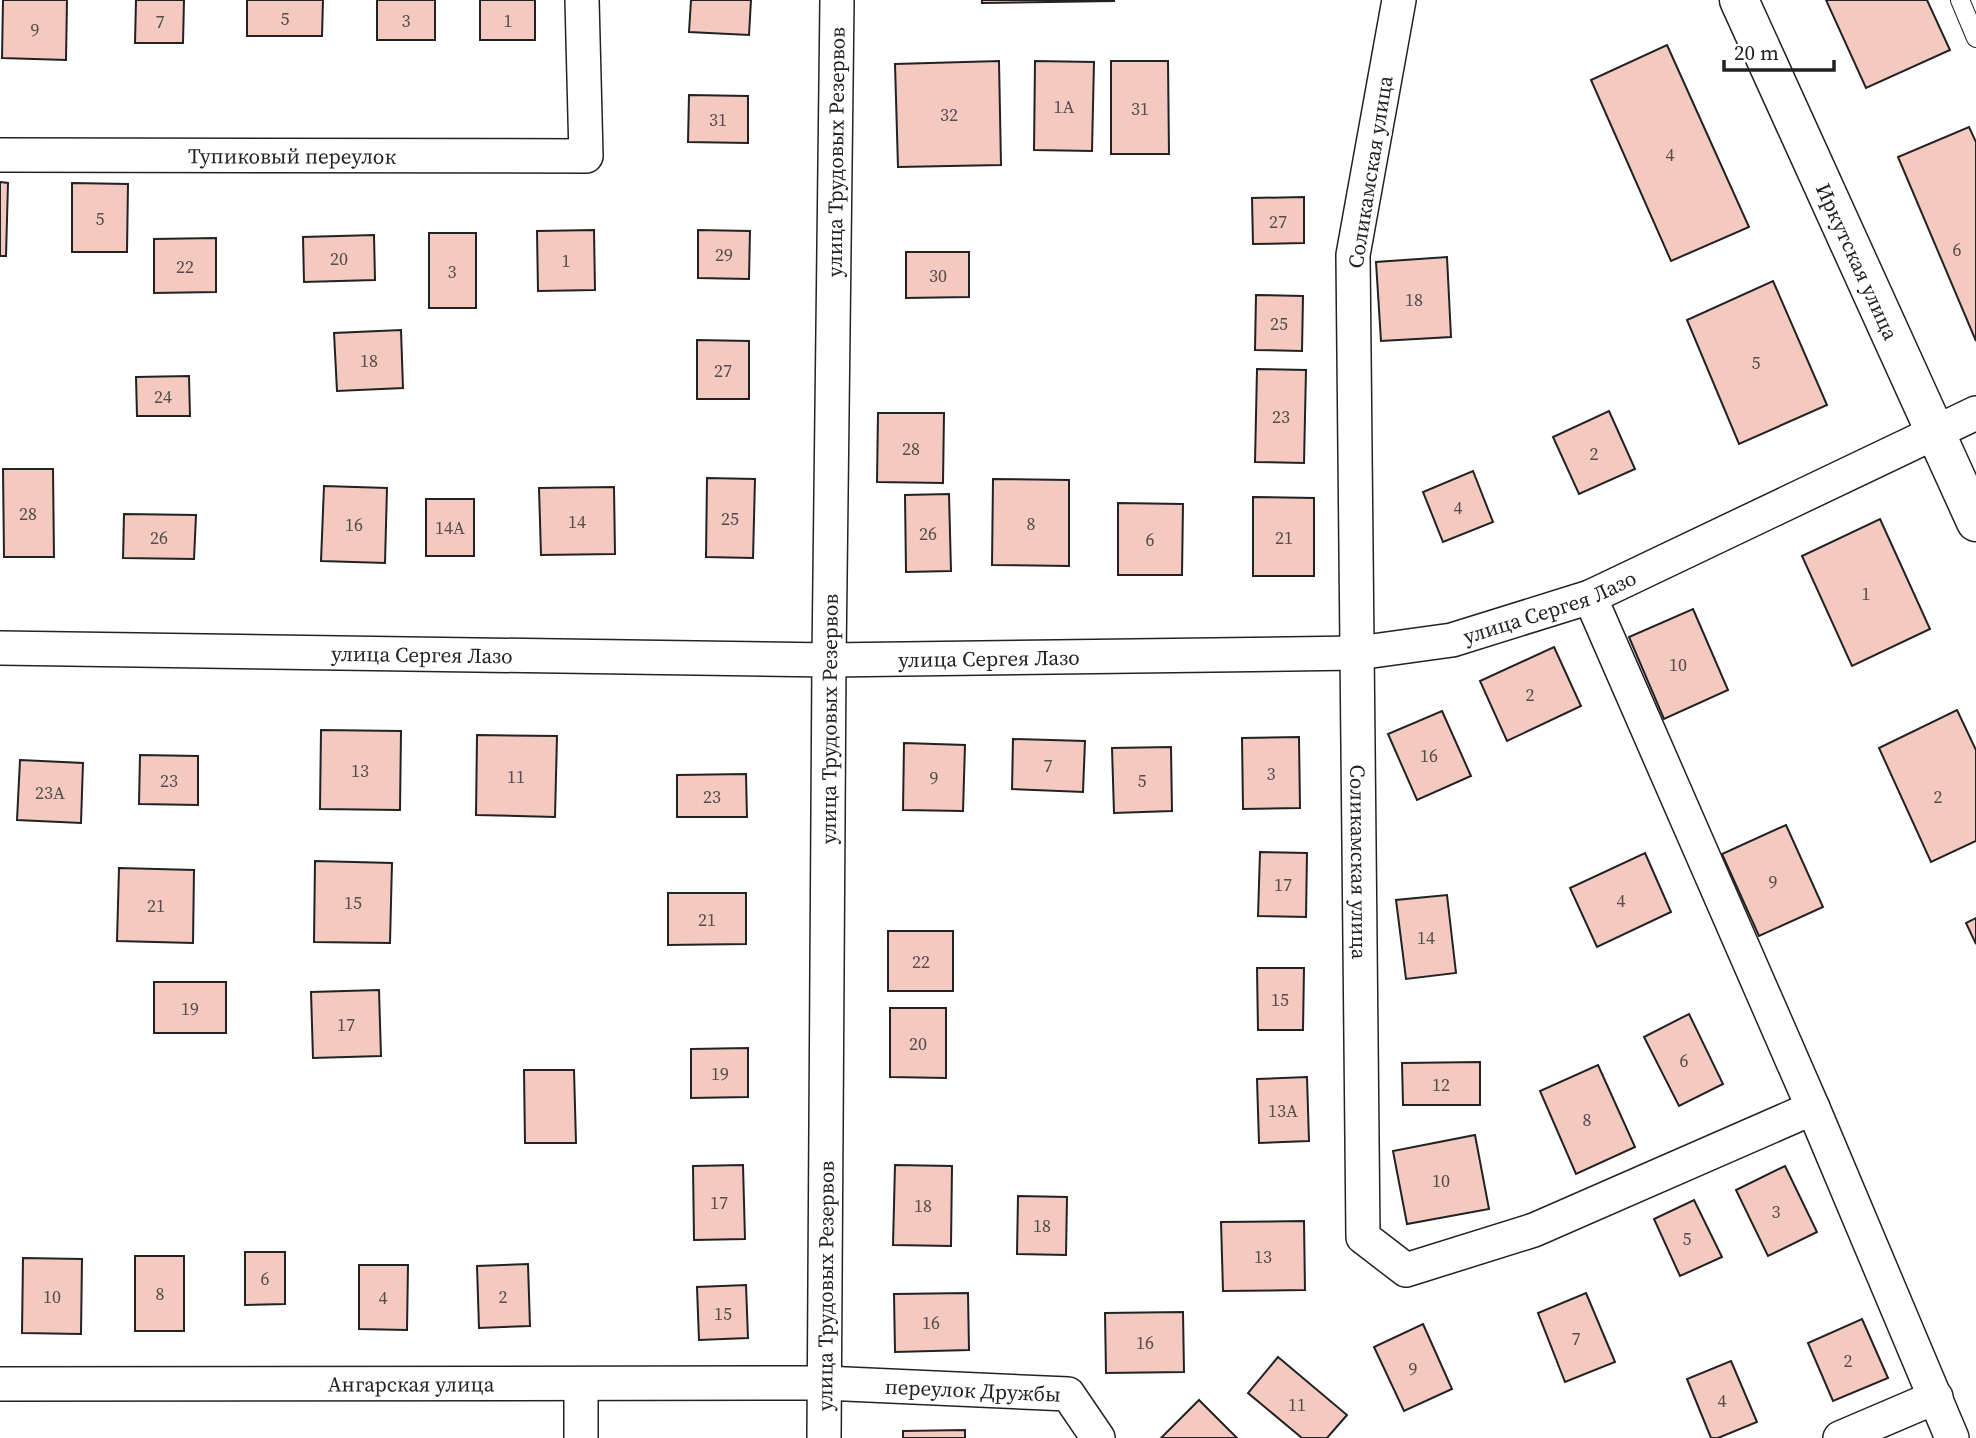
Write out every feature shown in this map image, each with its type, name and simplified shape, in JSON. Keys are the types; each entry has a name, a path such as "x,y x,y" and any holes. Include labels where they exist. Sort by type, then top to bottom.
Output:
{"main road":[{"name":"Иркутская улица","path":"1739,0 1976,522"}],"street":[{"name":"Тупиковый переулок","path":"0,155 586,156 582,0"},
{"name":"улица Трудовых Резервов","path":"824,1438 837,0"},
{"name":"Соликамская улица","path":"1399,0 1353,255 1363,1237 1406,1270 1534,1230 1812,1108"},
{"name":"улица Сергея Лазо","path":"0,648 829,660 1358,653 1452,639 1590,597 1976,413"},
{"path":"1590,597 1952,1438"},
{"name":"Ангарская улица","path":"0,1384 824,1383"},
{"name":"переулок Дружбы","path":"824,1383 1068,1394 1098,1438"},
{"path":"581,1384 581,1438"},
{"path":"1840,1438 1936,1397"}],"lane":[{"path":"1959,0 1976,38"}],"building":[{"path":"3,0 67,0 66,60 2,58"},
{"path":"136,0 184,0 183,43 135,43"},
{"path":"247,0 323,0 322,36 247,36"},
{"path":"377,0 435,0 435,40 377,40"},
{"path":"480,0 535,0 535,40 480,40"},
{"path":"691,0 751,0 749,35 689,32"},
{"path":"982,0 1114,0 1114,1 982,3"},
{"path":"1826,0 1927,0 1950,50 1866,88"},
{"path":"1667,45 1749,227 1671,261 1591,80"},
{"path":"999,61 1001,165 898,167 895,64"},
{"path":"1035,61 1094,62 1092,151 1034,150"},
{"path":"1111,61 1168,61 1169,154 1111,154"},
{"path":"689,95 748,96 748,143 688,142"},
{"path":"1969,127 1976,142 1976,341 1898,157"},
{"path":"0,182 8,183 6,256 0,256"},
{"path":"72,183 128,184 127,252 72,252"},
{"path":"1304,197 1304,243 1253,244 1252,198"},
{"path":"594,230 595,290 538,291 537,231"},
{"path":"698,230 750,231 749,279 698,278"},
{"path":"429,233 476,233 476,308 429,308"},
{"path":"374,235 375,280 304,282 303,237"},
{"path":"216,238 216,292 154,293 154,239"},
{"path":"906,252 969,252 969,297 906,298"},
{"path":"1447,257 1451,337 1381,341 1376,262"},
{"path":"1773,281 1827,405 1739,444 1687,320"},
{"path":"1256,295 1303,296 1302,351 1255,350"},
{"path":"401,330 403,388 337,391 334,333"},
{"path":"697,340 749,341 749,399 697,399"},
{"path":"1257,369 1306,370 1304,463 1255,462"},
{"path":"189,376 190,416 137,416 136,377"},
{"path":"1609,411 1635,469 1579,494 1553,437"},
{"path":"878,413 944,413 943,483 877,482"},
{"path":"3,469 53,469 54,557 4,557"},
{"path":"1473,471 1493,522 1443,542 1423,492"},
{"path":"707,478 755,479 753,558 706,557"},
{"path":"993,479 1069,480 1069,566 992,565"},
{"path":"324,486 387,488 385,563 321,561"},
{"path":"614,487 615,554 541,555 539,488"},
{"path":"949,494 951,571 906,572 905,495"},
{"path":"1253,497 1314,498 1314,576 1253,576"},
{"path":"426,499 474,499 474,556 426,556"},
{"path":"1118,503 1183,504 1182,575 1118,575"},
{"path":"124,514 196,515 194,559 123,558"},
{"path":"1880,519 1930,629 1852,666 1802,556"},
{"path":"1693,609 1728,690 1664,719 1629,637"},
{"path":"1554,647 1581,706 1507,741 1480,681"},
{"path":"1957,710 1976,750 1976,841 1931,862 1879,748"},
{"path":"1442,711 1471,776 1417,800 1388,734"},
{"path":"321,730 401,731 400,810 320,809"},
{"path":"477,735 557,736 555,817 476,815"},
{"path":"1299,737 1300,808 1243,809 1242,738"},
{"path":"1013,739 1085,741 1083,792 1012,789"},
{"path":"904,743 965,745 963,811 903,810"},
{"path":"1171,747 1172,811 1114,813 1112,748"},
{"path":"140,755 198,756 198,805 139,804"},
{"path":"20,760 83,763 81,823 17,820"},
{"path":"746,774 747,817 677,817 677,775"},
{"path":"1786,825 1823,907 1759,936 1722,854"},
{"path":"1260,852 1307,853 1306,917 1258,916"},
{"path":"1645,853 1671,912 1597,947 1570,888"},
{"path":"315,861 392,863 390,943 314,942"},
{"path":"119,868 194,870 193,943 117,941"},
{"path":"668,893 746,893 746,944 668,945"},
{"path":"1447,895 1456,973 1406,979 1396,900"},
{"path":"1976,918 1976,944 1966,923"},
{"path":"888,931 953,931 953,991 888,991"},
{"path":"1257,968 1304,968 1303,1030 1258,1030"},
{"path":"154,982 226,982 226,1033 154,1033"},
{"path":"379,990 381,1056 313,1058 311,992"},
{"path":"890,1008 946,1008 946,1078 890,1077"},
{"path":"1689,1014 1723,1084 1679,1106 1644,1037"},
{"path":"748,1048 748,1097 691,1098 691,1049"},
{"path":"1480,1062 1480,1105 1403,1105 1402,1063"},
{"path":"1598,1065 1635,1147 1576,1174 1540,1091"},
{"path":"524,1070 574,1070 576,1143 525,1143"},
{"path":"1307,1077 1309,1141 1259,1143 1257,1079"},
{"path":"1475,1135 1489,1209 1407,1224 1393,1151"},
{"path":"743,1165 745,1239 694,1240 693,1166"},
{"path":"895,1165 952,1166 951,1246 893,1245"},
{"path":"1785,1166 1817,1232 1768,1256 1736,1190"},
{"path":"1018,1196 1067,1197 1066,1255 1017,1254"},
{"path":"1694,1200 1722,1257 1680,1276 1654,1219"},
{"path":"1304,1221 1305,1290 1223,1291 1221,1222"},
{"path":"245,1252 285,1252 285,1304 245,1305"},
{"path":"135,1256 184,1256 184,1331 135,1331"},
{"path":"23,1258 82,1259 81,1334 22,1333"},
{"path":"528,1264 530,1326 479,1328 477,1266"},
{"path":"359,1265 408,1265 407,1330 359,1329"},
{"path":"746,1285 748,1338 699,1340 697,1287"},
{"path":"968,1293 969,1350 895,1352 894,1294"},
{"path":"1586,1293 1615,1362 1565,1382 1538,1313"},
{"path":"1183,1312 1184,1372 1106,1373 1105,1313"},
{"path":"1862,1319 1888,1378 1833,1401 1808,1343"},
{"path":"1423,1324 1452,1389 1404,1411 1374,1347"},
{"path":"1278,1357 1347,1415 1327,1438 1302,1438 1248,1393"},
{"path":"1731,1361 1757,1422 1718,1438 1711,1438 1687,1379"},
{"path":"1199,1400 1237,1438 1161,1438"},
{"path":"965,1430 965,1438 903,1438 903,1431"}]}
